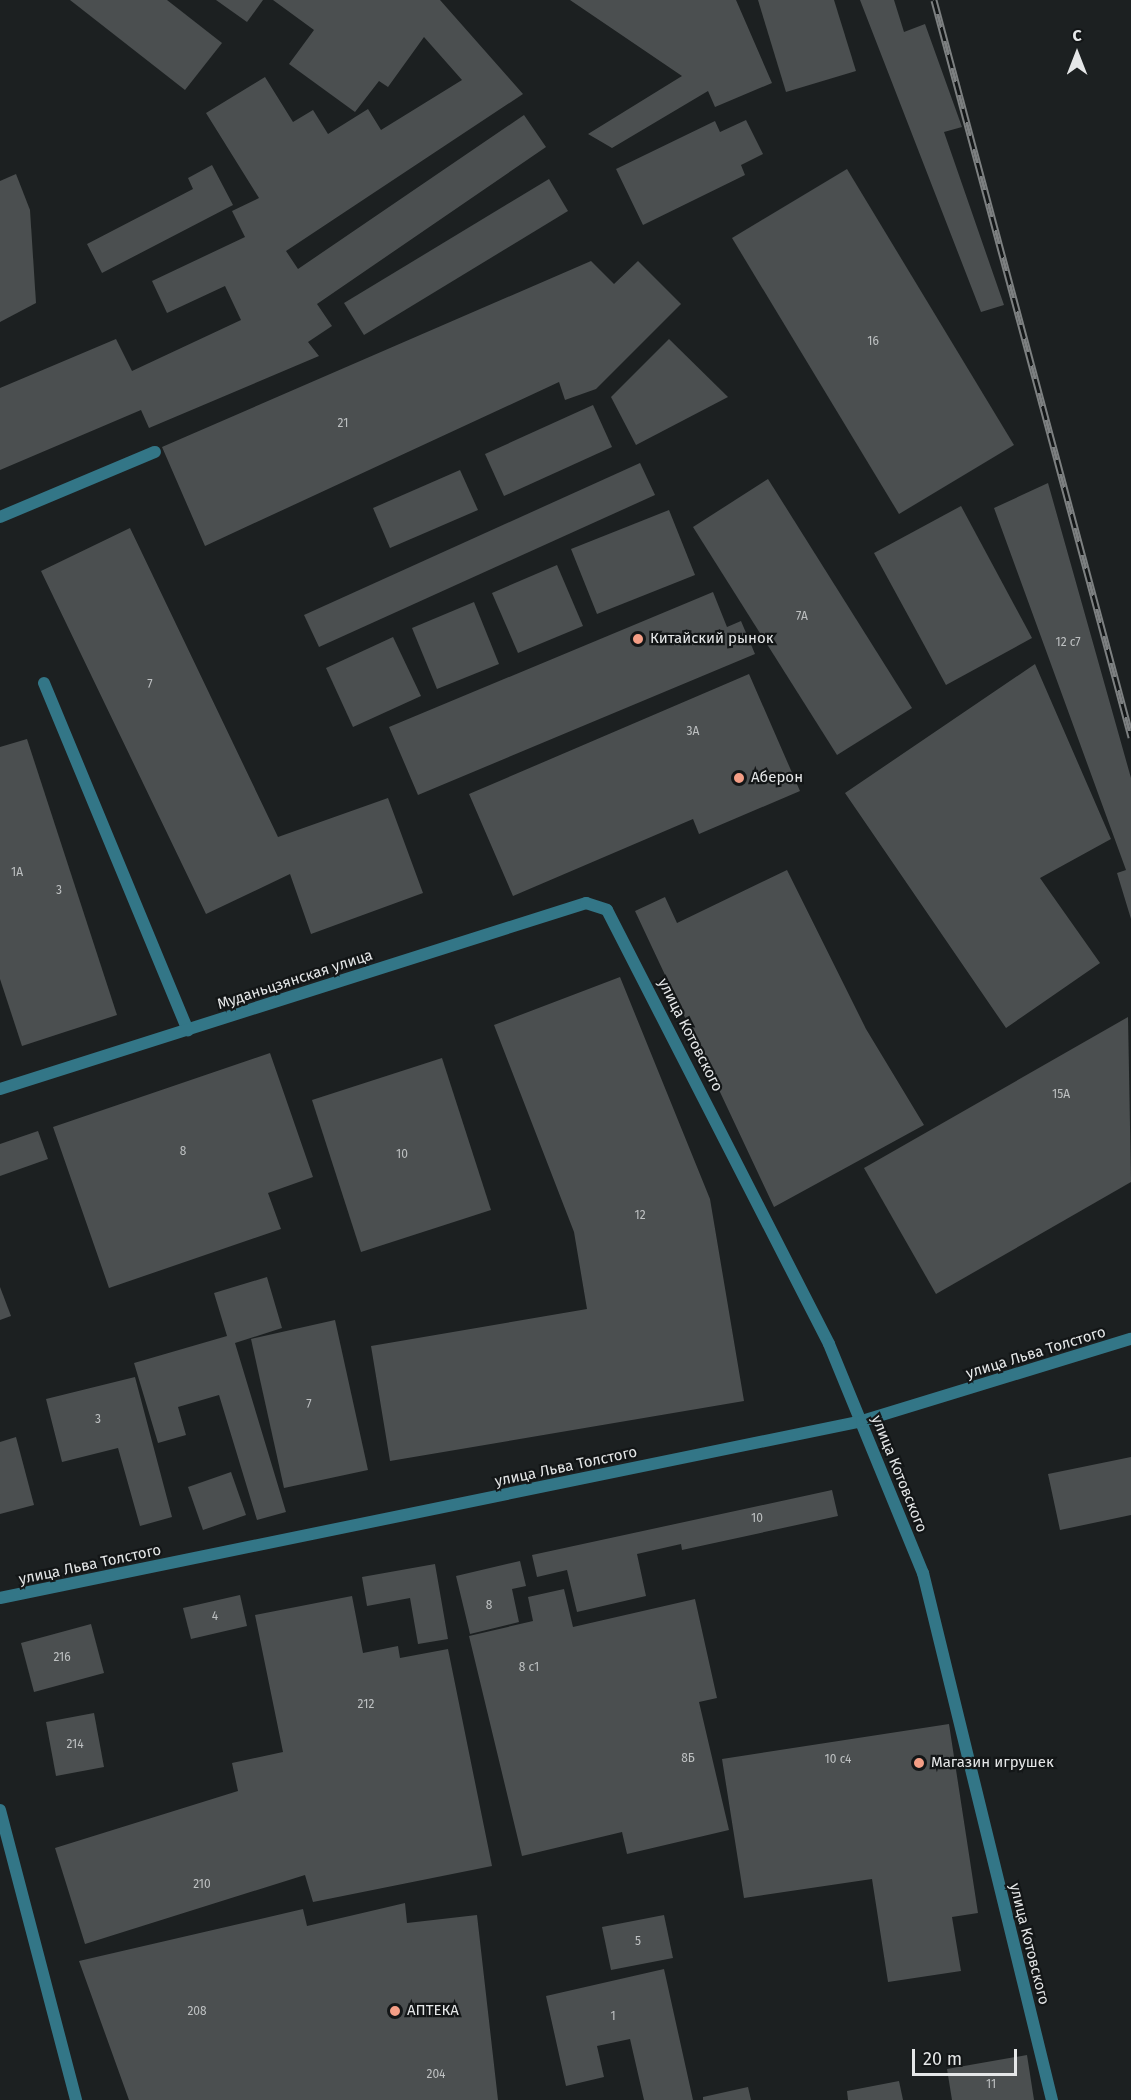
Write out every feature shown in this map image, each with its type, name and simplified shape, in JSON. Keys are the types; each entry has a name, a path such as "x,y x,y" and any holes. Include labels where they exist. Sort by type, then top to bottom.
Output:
{"street":[{"path":"0,517 155,452"},
{"path":"44,683 188,1030"},
{"name":"Муданьцзянская улица","path":"0,1089 586,903 600,907"},
{"name":"улица Котовского","path":"600,907 617,923 829,1344 922,1572 1052,2100"},
{"name":"улица Льва Толстого","path":"0,1598 862,1421 1131,1339"},
{"path":"0,1810 76,2100"}],"building":[{"path":"70,0 167,0 222,43 185,90"},
{"path":"216,0 263,0 247,22"},
{"path":"273,0 440,0 523,94 286,251 298,269 524,115 546,147 317,304 332,326 308,342 319,356 149,428 141,410 0,470 0,388 116,339 132,371 241,320 225,286 167,313 152,281 245,237 232,211 259,198 206,113 265,77 293,122 313,110 328,134 368,109 381,130 462,80 424,37 388,87 379,81 355,112 289,64 314,30"},
{"path":"570,0 736,0 772,83 715,107 708,91 612,148 588,134 682,76"},
{"path":"758,0 834,0 856,71 786,92"},
{"path":"860,0 894,0 904,32 925,24 962,127 944,132 1004,305 981,312"},
{"path":"746,120 763,154 741,165 745,175 643,225 616,169 715,121 720,132"},
{"path":"212,165 233,205 102,273 87,244 193,189 188,178"},
{"path":"847,169 1014,445 899,514 732,238"},
{"path":"16,174 30,210 36,303 0,322 0,181"},
{"path":"549,179 568,211 364,335 344,303"},
{"path":"591,261 614,284 638,261 681,304 596,389 565,400 559,382 205,546 162,447"},
{"path":"669,339 728,397 636,445 611,397"},
{"path":"593,405 612,447 504,496 485,454"},
{"path":"640,463 655,495 319,647 304,615"},
{"path":"460,470 478,510 390,548 373,508"},
{"path":"768,479 912,708 837,755 693,527"},
{"path":"1048,483 1131,778 1131,919 1117,873 1126,870 994,508"},
{"path":"961,506 1032,638 946,685 874,553"},
{"path":"669,510 695,575 597,614 571,549"},
{"path":"130,528 278,837 388,798 423,893 311,934 290,874 206,914 41,571"},
{"path":"557,565 583,626 518,653 492,593"},
{"path":"713,592 727,627 741,621 755,654 418,795 389,727"},
{"path":"474,602 499,664 437,689 412,628"},
{"path":"393,637 421,696 353,727 326,668"},
{"path":"1035,664 1111,839 1040,878 1100,963 1006,1028 845,793"},
{"path":"749,674 800,791 699,834 693,819 513,896 469,794"},
{"path":"27,739 117,1015 22,1046 0,979 0,747"},
{"path":"787,870 866,1029 924,1125 774,1207 635,911 665,897 677,923"},
{"path":"620,977 710,1199 744,1401 390,1461 371,1346 587,1309 574,1232 494,1025"},
{"path":"1128,1017 1131,1182 936,1294 864,1168"},
{"path":"270,1053 313,1177 268,1193 281,1229 109,1288 53,1127"},
{"path":"442,1058 491,1210 361,1252 312,1100"},
{"path":"38,1131 48,1159 0,1176 0,1144"},
{"path":"267,1277 282,1328 235,1343 286,1512 257,1520 219,1395 178,1407 186,1435 158,1443 134,1363 227,1336 214,1293"},
{"path":"0,1287 11,1316 0,1320"},
{"path":"335,1320 368,1470 284,1488 251,1339"},
{"path":"135,1377 172,1517 140,1526 118,1448 62,1462 46,1399"},
{"path":"16,1437 34,1505 0,1514 0,1442"},
{"path":"1131,1457 1131,1515 1060,1530 1048,1474"},
{"path":"231,1472 246,1515 203,1530 188,1487"},
{"path":"832,1490 838,1516 682,1550 681,1544 637,1554 646,1596 577,1612 567,1570 537,1577 532,1555"},
{"path":"520,1561 526,1586 512,1589 519,1622 470,1634 456,1576"},
{"path":"435,1564 448,1639 418,1644 410,1598 367,1606 362,1577"},
{"path":"564,1589 573,1627 695,1599 717,1698 699,1702 729,1830 627,1854 622,1832 522,1856 469,1636 533,1621 528,1597"},
{"path":"240,1595 247,1626 191,1639 183,1608"},
{"path":"352,1596 363,1653 398,1646 400,1658 448,1649 492,1866 313,1902 305,1875 85,1944 55,1848 238,1791 232,1763 283,1752 255,1615"},
{"path":"91,1624 104,1673 34,1692 21,1643"},
{"path":"94,1713 104,1767 56,1776 46,1722"},
{"path":"949,1724 978,1913 952,1917 961,1971 888,1982 872,1879 744,1898 722,1759"},
{"path":"405,1903 407,1923 477,1915 498,2100 129,2100 79,1961 303,1909 307,1926"},
{"path":"664,1915 673,1958 611,1970 602,1927"},
{"path":"664,1969 693,2100 644,2100 630,2039 597,2046 604,2077 566,2086 546,1996"},
{"path":"1027,2055 1034,2100 952,2100 947,2069"},
{"path":"899,2081 903,2100 848,2100 847,2091"},
{"path":"748,2087 751,2100 703,2100 703,2097"}],"railway":[{"path":"934,0 1131,737"}],"place":[{"name":"Китайский рынок","path":"638,639"},
{"name":"Аберон","path":"739,778"},
{"name":"Магазин игрушек","path":"919,1763"},
{"name":"АПТЕКА","path":"395,2011"}]}
